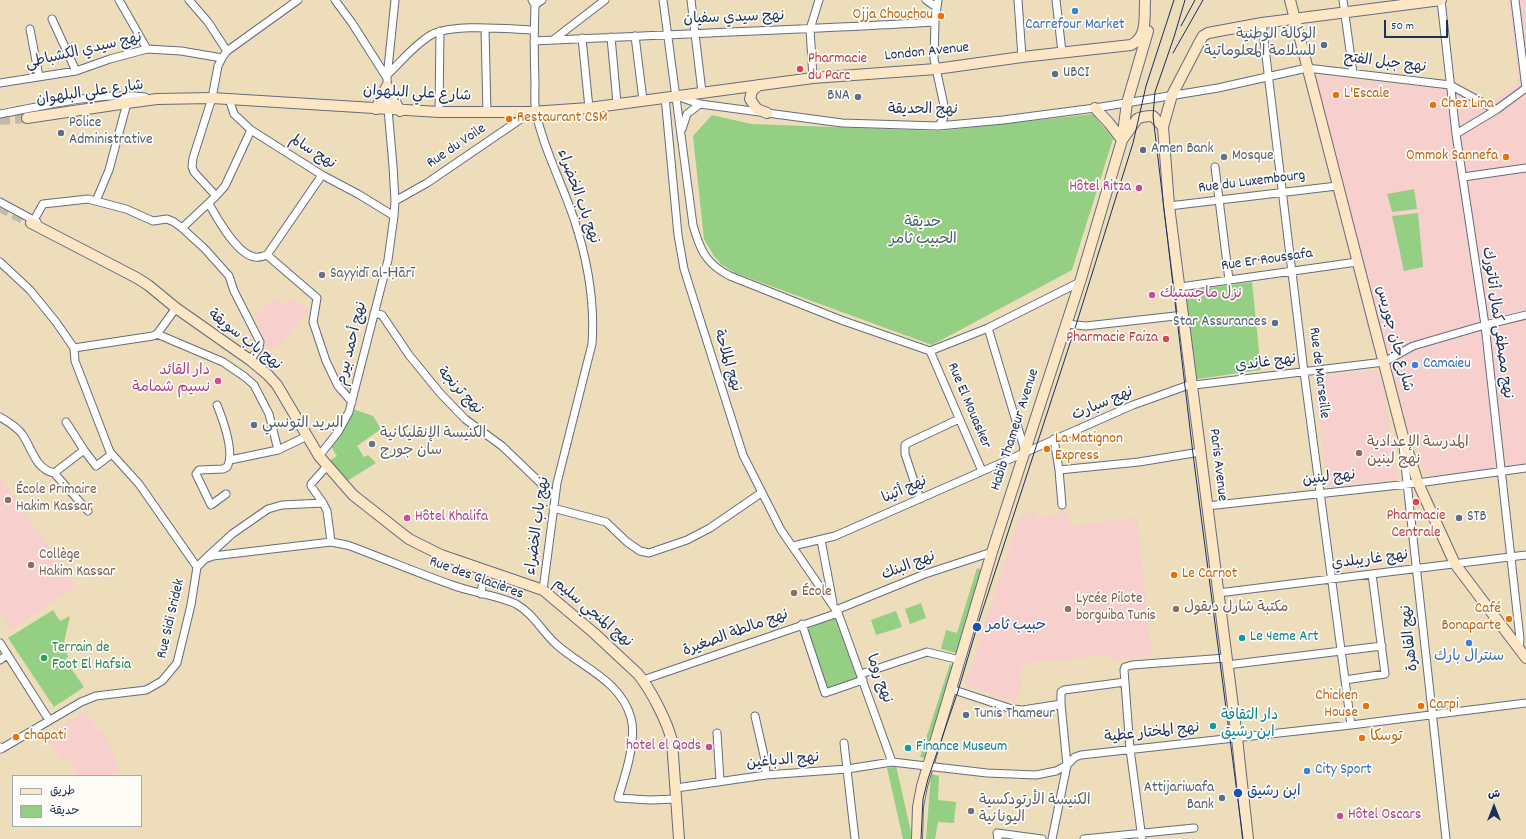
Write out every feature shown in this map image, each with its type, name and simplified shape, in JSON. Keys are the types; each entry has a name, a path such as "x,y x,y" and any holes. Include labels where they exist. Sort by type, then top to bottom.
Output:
{"main road":[{"name":"London Avenue","path":"675,95 813,78 936,68 1131,45 1138,42 1143,34 1146,0"},
{"name":"Habib Thameur Avenue","path":"928,766 992,552 1080,282 1122,140 1127,103 1148,35 1149,22 1146,0"},
{"name":"شارع جان جوريس","path":"1290,0 1402,433 1418,482 1455,564 1526,658"},
{"name":"Paris Avenue","path":"1248,839 1237,738 1226,662 1184,315 1169,206 1163,127 1172,95 1203,36 1208,33 1262,23 1441,0"},
{"path":"376,109 387,80"},
{"path":"387,80 400,111"},
{"path":"758,85 752,91 750,99 752,104 757,109 767,113"},
{"name":"شارع علي البلهوان","path":"27,118 157,99 212,98 400,111 487,113 533,112 589,108 675,95"},
{"path":"1095,108 1122,140 1136,119 1146,116 1153,116 1163,127"},
{"name":"نهج باب سويقة","path":"32,221 148,285 176,308 250,360 272,379 319,456"},
{"name":"نهج المنجي سليم","path":"319,456 353,495 409,539 441,555 543,590 594,633 643,680 669,732 673,747 679,839"},
{"path":"917,839 918,807 928,766"}],"street":[{"path":"118,0 148,49"},
{"path":"189,0 208,22 227,51"},
{"path":"216,196 194,172 192,167 193,158 212,98 218,66 227,51 298,0"},
{"path":"335,0 352,23 387,80"},
{"path":"387,80 395,0"},
{"path":"534,2 542,0"},
{"path":"553,40 605,0"},
{"path":"663,0 675,95 682,133 693,225 701,250 709,262 719,271 842,320 930,351 988,328 1080,282"},
{"path":"691,0 702,92"},
{"path":"926,0 937,3 934,52 945,110 943,120 938,126"},
{"path":"1018,0 1022,57"},
{"path":"1056,0 1062,52"},
{"path":"1343,0 1352,73"},
{"name":"نهج مصطفى كمال أتاتورك","path":"1441,0 1456,134 1485,325 1512,556 1520,639 1519,650"},
{"path":"1456,134 1496,110 1526,88 1515,0"},
{"path":"813,78 810,29 816,1"},
{"name":"نهج باب الخضراء","path":"534,2 533,112 544,144 574,218 582,244 589,280 593,327 592,344 554,496 543,590"},
{"path":"52,19 66,46 76,71"},
{"name":"نهج سيدي سفيان","path":"534,41 935,22"},
{"name":"Rue de Marseille","path":"1262,23 1270,77 1282,193 1304,372 1351,725"},
{"path":"387,80 419,44 429,36 440,31 457,28 534,30"},
{"path":"30,29 39,77"},
{"path":"485,29 487,113"},
{"path":"438,112 440,31"},
{"path":"635,36 643,100"},
{"path":"611,37 616,103"},
{"path":"582,38 589,108"},
{"name":"نهج سيدي الكشباطي","path":"0,83 76,71 110,59 148,49 222,58"},
{"name":"نهج جبل الفتح","path":"1172,95 1218,88 1307,68 1450,85 1496,110"},
{"name":"نهج أحمد بيرم","path":"319,456 338,432 349,412 388,260 395,201 387,80"},
{"name":"نهج الحديقة","path":"675,95 700,104 842,123 938,126 1095,108 1172,95"},
{"name":"شارع علي البلهوان","path":"0,114 107,96 157,99"},
{"name":"نهج الملاحة","path":"665,97 678,235 684,269 695,308 743,455 781,530 836,610"},
{"name":"نهج سالم","path":"229,99 234,114 251,130 322,176 358,194 394,216"},
{"path":"96,201 110,170 127,103"},
{"path":"682,133 687,114 700,104"},
{"name":"Rue du Voile","path":"395,201 427,183 533,112"},
{"path":"182,228 209,204 225,186 251,130"},
{"path":"1215,167 1229,280"},
{"path":"1463,177 1526,168"},
{"path":"209,204 224,229 241,249 250,256 256,258 267,254 322,176"},
{"name":"Rue du Luxembourg","path":"1169,206 1337,186"},
{"path":"32,221 41,205 45,203 82,199 126,209 153,221 167,219 174,222 205,249 229,276 234,291 260,342 259,348 250,360"},
{"name":"نهج باب سويقة","path":"0,202 32,221"},
{"path":"267,254 317,298 313,322 317,335 326,361 338,386 352,402"},
{"path":"0,262 43,305 74,348 75,361 108,448 139,484 197,567"},
{"name":"Rue Er·Roussafa","path":"1180,287 1357,262"},
{"path":"74,348 146,338 157,334 176,308"},
{"name":"نهج ترنجة","path":"374,313 382,315 409,355 440,393 465,419 502,446 554,496"},
{"path":"1066,324 1086,326 1184,315"},
{"name":"نهج غاندي","path":"1192,386 1384,362 1413,346 1485,325 1526,315"},
{"path":"988,328 1025,453"},
{"path":"157,334 223,362 254,385 269,414 278,450"},
{"name":"Rue El Mouasker","path":"930,351 982,471"},
{"name":"نهج سبارت","path":"1025,453 1054,439 1133,406 1186,386 1192,386"},
{"path":"217,405 226,434 230,460 227,467 222,469 199,470 196,474 211,505 226,494"},
{"path":"0,417 12,424 21,433 40,466 49,472 54,473 88,511"},
{"path":"920,499 905,454 905,446 908,443 959,419"},
{"path":"66,422 96,466 112,454"},
{"name":"نهج القاهرة","path":"1402,433 1406,484 1417,569 1446,839"},
{"path":"230,460 278,450 307,436"},
{"path":"1054,439 1059,470 1062,505"},
{"path":"54,473 84,450"},
{"path":"1059,470 1139,462 1200,452"},
{"name":"نهج أثينا","path":"793,546 821,540 860,526 1025,453"},
{"path":"205,558 331,542 328,518 323,503 312,489 311,484 327,466"},
{"name":"نهج لينين","path":"1207,506 1406,484 1526,468"},
{"path":"553,508 606,522 627,542 640,551 649,553 697,535 723,520 761,493"},
{"name":"Rue Sidi Sridek","path":"1,748 81,702 96,696 146,690 162,681 177,663 191,604 197,567 205,558 232,534 274,506 323,503"},
{"path":"821,540 836,610"},
{"name":"Rue des Glacières","path":"331,542 348,545 453,586 508,601 522,608 556,645 602,677 621,696 628,707 632,720 632,738 618,798 637,800 676,799"},
{"name":"نهج البنك","path":"836,610 925,574 992,552"},
{"name":"نهج غاريبلدي","path":"1218,593 1526,555"},
{"path":"481,594 484,571"},
{"path":"1345,680 1385,674 1372,574"},
{"name":"نهج مالطة الصغيرة","path":"643,680 802,624 836,610"},
{"name":"نهج روما","path":"836,610 862,677 892,762"},
{"path":"802,624 825,693 927,652 960,660"},
{"path":"0,643 49,720"},
{"path":"1142,836 1130,749 1125,667 1132,664 1226,662 1382,646"},
{"path":"0,660 7,655"},
{"path":"1052,839 1067,765 1060,695 1061,692 1064,690 1125,682"},
{"path":"951,688 1012,709 1023,710 1061,704"},
{"name":"نهج المختار عطية","path":"892,762 987,773 1036,775 1056,771 1067,765 1075,757 1081,755 1351,725 1525,702"},
{"path":"756,716 765,760 766,776"},
{"path":"717,733 720,781"},
{"path":"844,743 855,839"},
{"name":"نهج الدباغين","path":"676,788 720,781 847,769 892,762"},
{"path":"1084,839 1142,836 1194,828"},
{"path":"998,839 998,833 1042,839"}],"shaded area":[{"path":"1508,0 1526,0 1526,465 1426,476 1409,433 1387,349 1374,353 1303,74 1451,90 1484,109 1519,82"},
{"path":"275,299 284,306 292,299 309,311 278,347 266,348 255,314"},
{"name":"المدرسة الإعدادية نهج لينين","path":"1377,370 1385,393 1398,479 1327,487 1314,377"},
{"name":"Collège Hakim Kassar","path":"0,476 76,586 11,630 0,615"},
{"name":"Lycée Pilote borguiba Tunis","path":"1066,509 1073,526 1137,517 1152,656 1111,660 1110,655 1021,664 1022,685 1016,702 965,685 1020,516 1035,511 1036,518 1047,517"},
{"path":"86,711 98,731 105,733 120,771 110,775 78,775 70,760 63,760 45,736"}],"green space":[{"name":"حديقة الحبيب ثامر","path":"1093,114 1113,139 1072,270 932,345 735,273 721,264 714,256 704,239 693,136 712,115 751,124 939,131"},
{"path":"1414,189 1417,209 1392,212 1387,194"},
{"path":"1418,213 1423,267 1404,271 1392,216"},
{"path":"1252,282 1261,370 1197,379 1185,291"},
{"path":"353,409 373,416 381,429 357,446 364,457 368,455 376,463 344,483 327,462 337,456 330,445 349,420"},
{"path":"977,568 985,571 960,654 941,649 946,630 957,633"},
{"path":"921,603 926,618 910,624 905,609"},
{"name":"Terrain de Foot El Hafsia","path":"53,610 60,621 70,616 64,642 68,657 65,660 84,687 54,707 8,638"},
{"path":"896,611 902,627 876,635 871,620"},
{"path":"838,614 860,679 826,690 804,626"},
{"path":"950,664 955,666 926,758 920,757"},
{"path":"896,766 912,839 903,839 887,768"},
{"path":"931,774 939,776 938,800 956,802 954,823 938,822 935,839 926,839"}],"tunnel":[{"path":"0,120 27,118"},
{"path":"0,207 31,223"}],"tram line":[{"path":"921,839 923,799 928,779 958,691 977,627 1076,325 1133,143 1146,86 1174,0"},
{"path":"1185,0 1155,92 1153,116 1193,454 1243,839"},
{"path":"1181,26 1195,0"},
{"path":"1173,53 1203,0"}],"place":[{"name":"Carrefour Market","path":"1075,11"},
{"name":"Ojja Chouchou","path":"941,16"},
{"name":"الوكالة الوطنية للسلامة المعلوماتية","path":"1324,45"},
{"name":"Pharmacie du Parc","path":"800,69"},
{"name":"UBCI","path":"1055,74"},
{"name":"L'Escale","path":"1336,95"},
{"name":"BNA","path":"858,97"},
{"name":"Chez Lina","path":"1433,105"},
{"name":"Restaurant CSM","path":"509,119"},
{"name":"Police Administrative","path":"61,133"},
{"name":"Amen Bank","path":"1143,150"},
{"name":"Mosque","path":"1224,157"},
{"name":"Ommok Sannefa","path":"1506,157"},
{"name":"Hôtel Ritza","path":"1139,188"},
{"name":"Sayyidī al-Ḥārī","path":"322,275"},
{"name":"نزل ماجستيك","path":"1152,295"},
{"name":"Star Assurances","path":"1275,323"},
{"name":"Pharmacie Faiza","path":"1166,339"},
{"name":"Camaieu","path":"1415,365"},
{"name":"دار القائد نسيم شمامة","path":"218,381"},
{"name":"البريد التونسي","path":"254,425"},
{"name":"الكنيسة الإنقليكانية سان جورج","path":"372,444"},
{"name":"La Matignon Express","path":"1047,449"},
{"name":"المدرسة الإعدادية نهج لينين","path":"1359,453"},
{"name":"École Primaire Hakim Kassar","path":"8,500"},
{"name":"Pharmacie Centrale","path":"1416,502"},
{"name":"Hôtel Khalifa","path":"407,518"},
{"name":"STB","path":"1459,518"},
{"name":"Collège Hakim Kassar","path":"31,565"},
{"name":"Le Carnot","path":"1174,575"},
{"name":"École","path":"794,593"},
{"name":"Lycée Pilote borguiba Tunis","path":"1068,609"},
{"name":"مكتبة شارل ديقول","path":"1176,609"},
{"name":"Café Bonaparte","path":"1509,619"},
{"name":"حبيب ثامر","path":"977,627"},
{"name":"Le 4eme Art","path":"1242,638"},
{"name":"سنترال بارك","path":"1469,643"},
{"name":"Terrain de Foot El Hafsia","path":"44,658"},
{"name":"Chicken House","path":"1366,706"},
{"name":"Carpi","path":"1421,706"},
{"name":"Tunis Thameur","path":"966,715"},
{"name":"دار الثقافة ابن رشيق","path":"1213,726"},
{"name":"chapati","path":"16,737"},
{"name":"توسكا","path":"1362,738"},
{"name":"hotel el Qods","path":"709,747"},
{"name":"Finance Museum","path":"908,748"},
{"name":"City Sport","path":"1307,771"},
{"name":"ابن رشيق","path":"1238,793"},
{"name":"Attijariwafa Bank","path":"1222,798"},
{"name":"الكنيسة الأرتودكسية اليونانية","path":"971,811"},
{"name":"Hôtel Oscars","path":"1340,816"}]}
